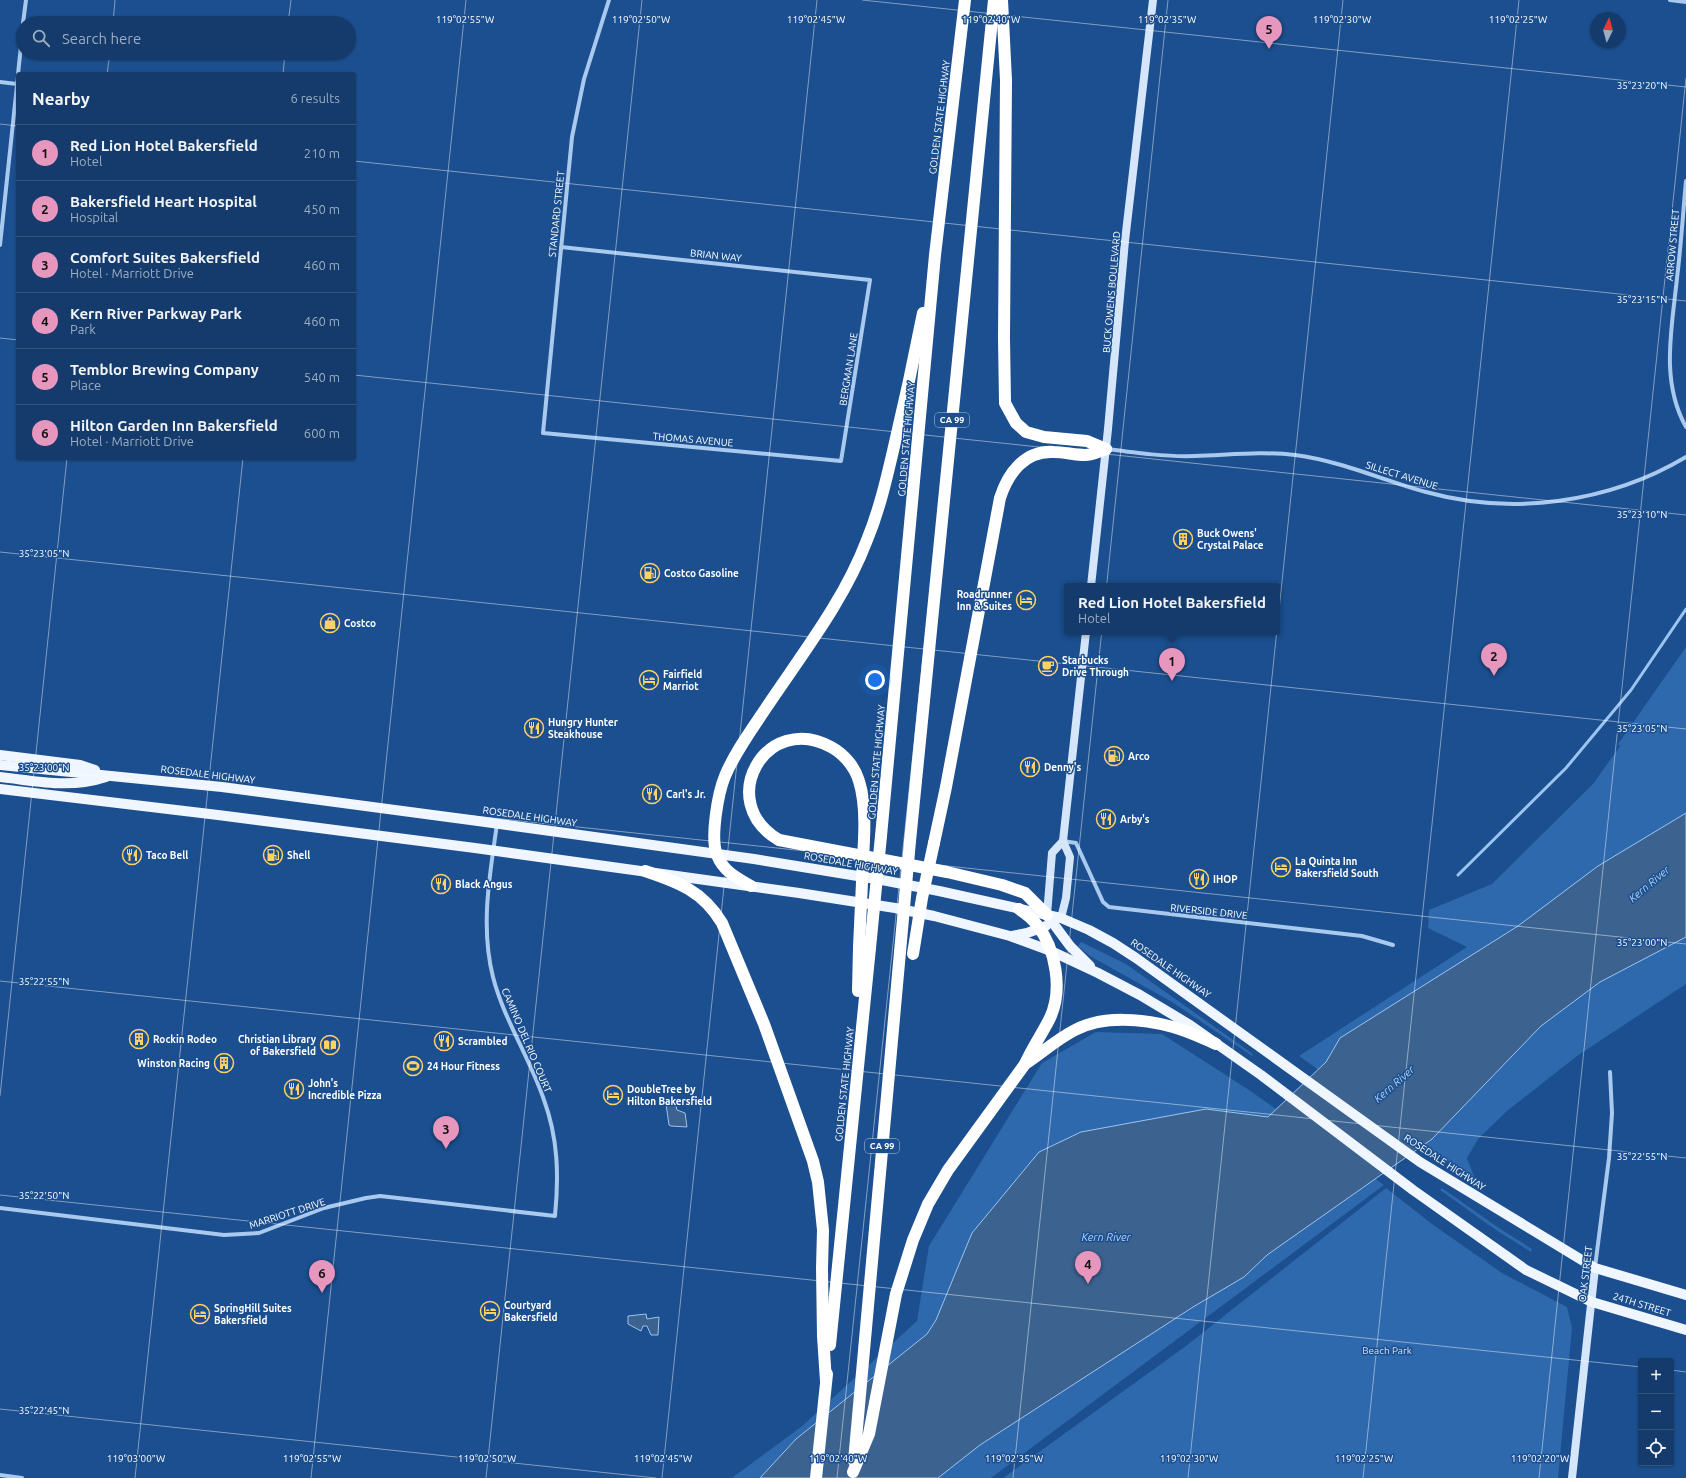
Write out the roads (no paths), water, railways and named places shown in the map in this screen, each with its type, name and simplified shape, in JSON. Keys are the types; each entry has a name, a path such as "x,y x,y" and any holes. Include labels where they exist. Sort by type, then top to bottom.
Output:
{"highway":[{"name":"GOLDEN STATE HIGHWAY","path":"816,1478 857,1076 864,948 881,836 935,255 964,0"},
{"name":"CA 99","path":"853,1475 866,1314 910,841 994,0"},
{"path":"1002,0 1006,80 1004,338 1005,403 1016,423 1026,432 1044,437 1087,441 1106,449"},
{"path":"751,886 726,870 716,853 714,838 718,801 724,777 735,756 756,723 833,607 856,566 867,540 885,484 901,417 935,255"},
{"path":"898,978 913,954 922,898 946,787 1000,498 1008,478 1016,467 1026,459 1039,453 1053,452 1086,456 1106,449"},
{"path":"864,948 864,839 865,811 859,780 849,763 837,750 816,740 794,739 768,750 762,756 753,771 750,780 749,799 756,819 768,833 779,840 947,872 1002,885 1025,893 1054,919"},
{"path":"645,871 671,880 699,895 715,912 722,923 764,1024 813,1161 818,1182 822,1212 823,1336 826,1381"},
{"path":"853,1475 869,1434 896,1294 913,1240 928,1204 948,1170 1025,1064 1033,1046 1050,1018 1054,1005 1056,976 1051,951 1040,929 1030,917 1019,908"},
{"path":"1025,1064 1042,1053 1063,1036 1076,1029 1086,1025 1119,1020 1153,1022 1174,1028 1216,1044"}],"main road":[{"name":"BUCK OWENS BOULEVARD","path":"1091,583 1106,449 1125,238 1153,0"},
{"path":"1010,936 1040,929 1054,919 1066,898 1070,857 1063,841 1086,635"},
{"path":"0,755 80,765 110,776"},
{"name":"ROSEDALE HIGHWAY","path":"0,764 222,787 716,853 882,880 939,891 1019,908 1054,919 1113,942 1420,1162 1595,1268"},
{"path":"0,777 70,784 92,782 110,776"},
{"path":"0,789 218,815 751,886 895,908 934,916 1010,936 1051,951 1098,973 1145,998 1190,1025 1261,1075 1413,1190 1526,1270 1592,1302"},
{"path":"1063,841 1052,853 1054,919 1070,946 1098,973"},
{"name":"24TH STREET","path":"1595,1268 1686,1295"},
{"name":"OAK STREET","path":"1572,1478 1595,1268"},
{"name":"24TH STREET","path":"1592,1302 1686,1330"}],"street":[{"path":"24,16 26,0"},
{"name":"STANDARD STREET","path":"543,433 572,137 584,79 609,0"},
{"path":"1670,0 1686,2"},
{"path":"18,72 20,60"},
{"path":"0,82 16,84"},
{"path":"0,245 16,93"},
{"name":"ARROW STREET","path":"1686,181 1669,362 1673,395 1678,412 1686,427"},
{"name":"BRIAN WAY","path":"561,247 870,280"},
{"name":"BERGMAN LANE","path":"841,461 870,280"},
{"name":"THOMAS AVENUE","path":"543,433 841,461"},
{"name":"SILLECT AVENUE","path":"1106,449 1176,456 1258,453 1295,455 1352,467 1419,490 1455,499 1514,504 1543,503 1572,499 1601,492 1651,475 1686,457"},
{"name":"CAMINO DEL RIO COURT","path":"497,823 486,910 488,955 499,998 544,1098 551,1119 558,1163 555,1216"},
{"name":"RIVERSIDE DRIVE","path":"1063,841 1076,843 1103,902 1109,908 1362,936 1393,945"},
{"name":"OAK STREET","path":"1595,1268 1609,1158 1612,1113 1610,1072"},
{"name":"MARRIOTT DRIVE","path":"0,1208 224,1235 259,1232 324,1208 380,1196 555,1216"},
{"path":"0,1475 22,1478"}],"water":[{"name":"Kern River","path":"1686,813 1686,937 1600,982 1541,1026 1432,1139 1267,1255 1244,1277 1193,1307 980,1445 938,1478 760,1478 796,1439 927,1334 936,1320 972,1233 1039,1152 1081,1132 1206,1109 1268,1117 1326,1062 1340,1038 1518,926 1598,866"},
{"path":"675,1103 677,1110 685,1113 687,1127 669,1125 666,1104"},
{"path":"646,1314 647,1319 659,1317 658,1335 651,1335 647,1326 643,1326 641,1331 628,1324 628,1316"}],"waterway":[{"path":"1458,875 1566,768 1631,690 1686,609"}],"place":[{"name":"Temblor Brewing Company","path":"1269,49"},
{"name":"Buck Owens' Crystal Palace","path":"1183,539"},
{"name":"Costco Gasoline","path":"650,573"},
{"name":"Roadrunner Inn & Suites","path":"1026,600"},
{"name":"Costco","path":"330,623"},
{"name":"Starbucks Drive Through","path":"1048,666"},
{"name":"Bakersfield Heart Hospital","path":"1494,676"},
{"name":"Fairfield Marriot","path":"649,680"},
{"name":"Red Lion Hotel Bakersfield","path":"1172,681"},
{"name":"Hungry Hunter Steakhouse","path":"534,728"},
{"name":"Arco","path":"1114,756"},
{"name":"Denny's","path":"1030,767"},
{"name":"Carl's Jr.","path":"652,794"},
{"name":"Arby's","path":"1106,819"},
{"name":"Taco Bell","path":"132,855"},
{"name":"Shell","path":"273,855"},
{"name":"La Quinta Inn Bakersfield South","path":"1281,867"},
{"name":"IHOP","path":"1199,879"},
{"name":"Black Angus","path":"441,884"},
{"name":"Rockin Rodeo","path":"139,1039"},
{"name":"Scrambled","path":"444,1041"},
{"name":"Christian Library of Bakersfield","path":"330,1045"},
{"name":"Winston Racing","path":"224,1063"},
{"name":"24 Hour Fitness","path":"413,1066"},
{"name":"John's Incredible Pizza","path":"294,1089"},
{"name":"DoubleTree by Hilton Bakersfield","path":"613,1095"},
{"name":"Comfort Suites Bakersfield","path":"446,1149"},
{"name":"Kern River Parkway Park","path":"1088,1284"},
{"name":"Hilton Garden Inn Bakersfield","path":"322,1293"},
{"name":"Courtyard Bakersfield","path":"490,1311"},
{"name":"SpringHill Suites Bakersfield","path":"200,1314"}],"park label":[{"name":"Beach Park","path":"1387,1350"}]}
